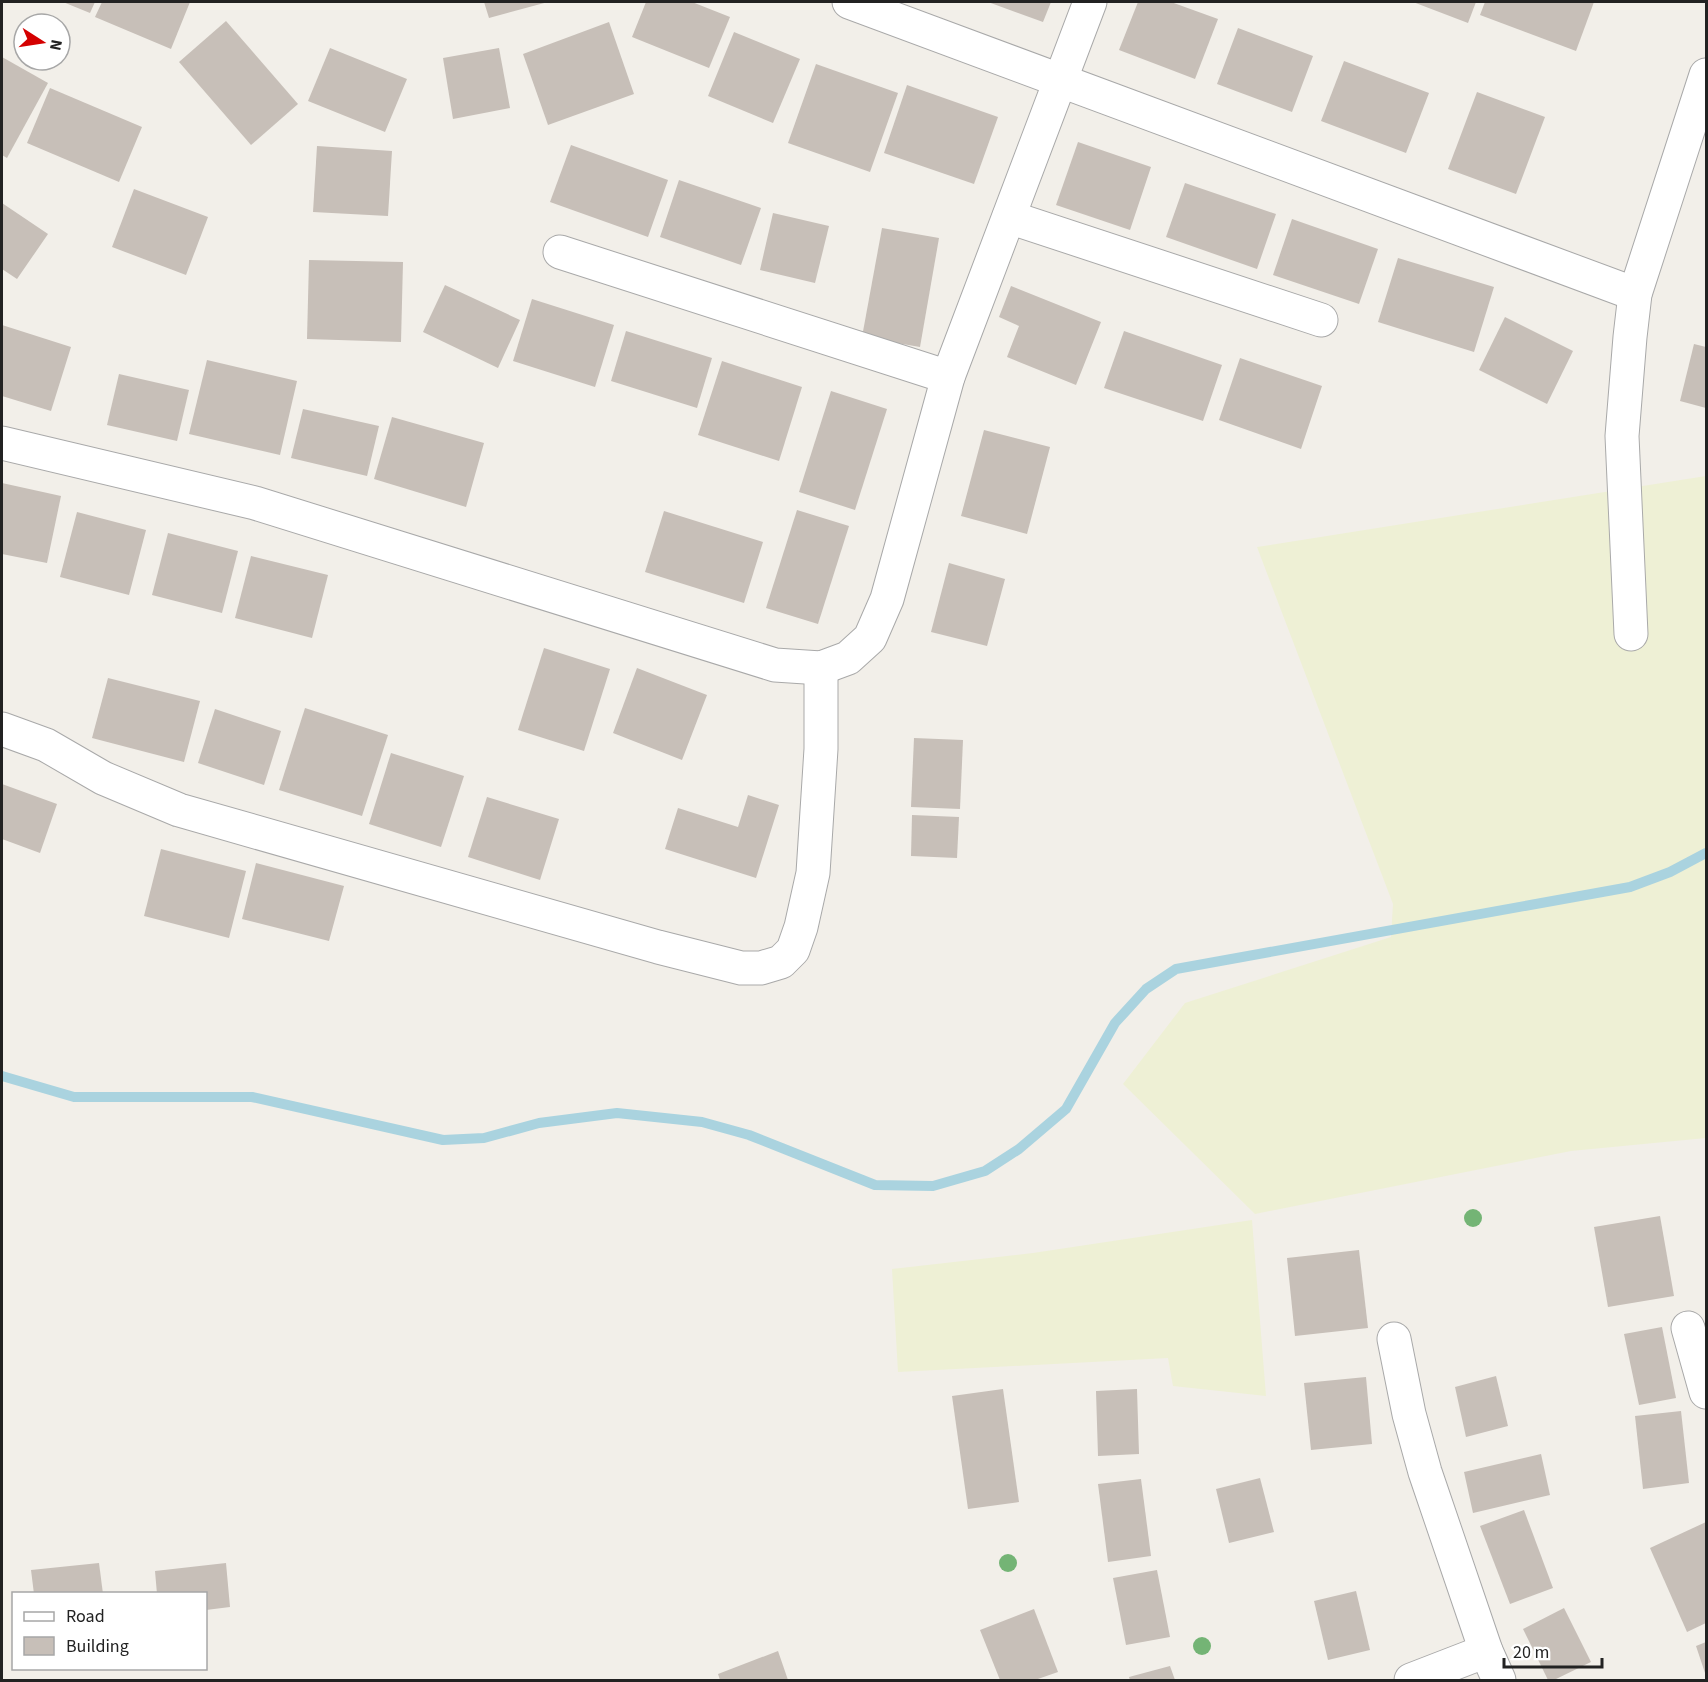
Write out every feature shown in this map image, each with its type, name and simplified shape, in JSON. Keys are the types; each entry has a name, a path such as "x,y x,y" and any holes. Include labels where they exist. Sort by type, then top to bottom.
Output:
{"street":[{"path":"849,2 1635,294"},
{"path":"2,442 255,502 775,665 821,668 848,658 870,638 887,599 948,377 1090,2"},
{"path":"1631,634 1622,436 1635,294 1707,75"},
{"path":"1010,217 1321,320"},
{"path":"560,252 948,377"},
{"path":"2,729 46,745 103,777 179,810 658,947 741,968 761,968 782,962 793,950 801,927 813,873 821,749 821,668"},
{"path":"1688,1328 1707,1392"},
{"path":"1394,1339 1409,1414 1425,1472 1493,1666 1411,1680"}],"green space":[{"path":"1706,476 1706,1138 1571,1151 1255,1214 1123,1084 1185,1003 1391,937 1393,904 1257,547"},
{"path":"1252,1220 1266,1396 1173,1386 1168,1358 898,1372 892,1269 1033,1253"}],"building":[{"path":"63,2 95,2 90,13"},
{"path":"102,2 190,2 171,49 95,17"},
{"path":"484,2 548,2 489,18"},
{"path":"646,2 692,2 730,17 709,68 632,37"},
{"path":"988,2 1051,2 1043,22"},
{"path":"1138,2 1171,2 1218,19 1195,79 1119,50"},
{"path":"1413,2 1476,2 1468,23"},
{"path":"1485,2 1594,2 1576,51 1480,15"},
{"path":"226,21 298,104 251,145 179,62"},
{"path":"609,22 634,94 548,125 523,54"},
{"path":"1238,28 1313,56 1292,112 1217,84"},
{"path":"734,32 800,59 773,123 708,96"},
{"path":"330,48 407,79 385,132 308,101"},
{"path":"499,48 510,108 453,119 443,58"},
{"path":"2,57 12,63 12,72 29,72 48,83 7,158 2,155"},
{"path":"1344,61 1429,93 1406,153 1321,121"},
{"path":"816,64 898,93 870,172 788,143"},
{"path":"907,85 998,117 974,184 884,153"},
{"path":"50,88 142,127 119,182 27,143"},
{"path":"1477,92 1545,117 1516,194 1448,169"},
{"path":"1078,142 1151,167 1130,230 1056,205"},
{"path":"571,145 668,180 648,237 550,202"},
{"path":"317,146 392,151 388,216 313,212"},
{"path":"679,180 761,208 741,265 660,237"},
{"path":"1185,183 1276,214 1257,269 1166,237"},
{"path":"134,189 208,217 186,275 112,247"},
{"path":"2,203 48,234 17,279 2,269"},
{"path":"773,213 829,226 815,283 760,270"},
{"path":"1292,219 1378,249 1359,304 1273,275"},
{"path":"882,228 939,238 920,347 862,337"},
{"path":"1398,258 1494,287 1474,352 1378,322"},
{"path":"309,260 403,262 401,342 307,339"},
{"path":"445,285 520,320 498,368 423,332"},
{"path":"1011,286 1101,322 1076,385 1007,357 1019,326 999,317"},
{"path":"532,299 614,325 595,387 513,361"},
{"path":"1505,317 1573,351 1547,404 1479,370"},
{"path":"2,325 71,347 51,411 2,396"},
{"path":"626,331 712,358 697,408 611,381"},
{"path":"1124,331 1222,365 1203,421 1104,388"},
{"path":"1694,344 1706,347 1706,408 1680,401"},
{"path":"1240,358 1322,386 1301,449 1219,420"},
{"path":"207,360 297,381 280,455 189,434"},
{"path":"722,361 802,387 779,461 698,435"},
{"path":"119,374 189,390 177,441 107,425"},
{"path":"831,391 887,409 855,510 799,492"},
{"path":"303,409 379,426 367,476 291,458"},
{"path":"392,417 484,443 466,507 374,479"},
{"path":"984,430 1050,447 1027,534 961,516"},
{"path":"2,483 61,496 47,563 2,554"},
{"path":"797,510 849,526 818,624 766,608"},
{"path":"664,511 763,542 744,603 645,572"},
{"path":"77,512 146,530 129,595 60,577"},
{"path":"168,533 238,551 222,613 152,595"},
{"path":"251,556 328,575 312,638 235,618"},
{"path":"949,563 1005,579 987,646 931,632"},
{"path":"544,648 610,669 584,751 518,730"},
{"path":"637,668 707,695 682,760 613,733"},
{"path":"108,678 200,701 184,762 92,738"},
{"path":"305,708 388,735 362,816 279,790"},
{"path":"215,709 281,731 264,785 198,763"},
{"path":"914,738 963,740 960,809 911,807"},
{"path":"391,753 464,776 441,847 369,824"},
{"path":"2,784 57,804 40,853 2,839"},
{"path":"748,795 779,805 756,878 665,849 678,808 738,827"},
{"path":"487,797 559,819 540,880 468,857"},
{"path":"912,815 959,817 957,858 911,856"},
{"path":"161,849 246,871 229,938 144,916"},
{"path":"256,863 344,886 329,941 242,919"},
{"path":"1660,1216 1674,1296 1608,1307 1594,1227"},
{"path":"1359,1250 1368,1328 1295,1336 1287,1258"},
{"path":"1662,1327 1676,1398 1639,1405 1624,1334"},
{"path":"1496,1376 1508,1426 1466,1437 1455,1387"},
{"path":"1366,1377 1372,1444 1311,1450 1304,1383"},
{"path":"1003,1389 1019,1502 968,1509 952,1396"},
{"path":"1137,1389 1139,1454 1098,1456 1096,1391"},
{"path":"1681,1411 1689,1483 1643,1489 1635,1416"},
{"path":"1541,1454 1550,1495 1473,1513 1464,1472"},
{"path":"1260,1478 1274,1532 1229,1543 1216,1489"},
{"path":"1141,1479 1151,1556 1108,1562 1098,1484"},
{"path":"1524,1510 1553,1588 1510,1604 1480,1526"},
{"path":"1706,1522 1706,1623 1687,1632 1650,1548"},
{"path":"99,1563 103,1592 34,1592 31,1570"},
{"path":"226,1563 230,1607 207,1610 207,1592 157,1592 155,1571"},
{"path":"1157,1570 1170,1637 1126,1645 1113,1578"},
{"path":"1356,1591 1370,1650 1328,1660 1314,1601"},
{"path":"1564,1608 1591,1662 1554,1680 1548,1680 1523,1629"},
{"path":"1034,1609 1058,1672 1035,1680 1000,1680 980,1630"},
{"path":"1706,1642 1706,1676 1696,1646"},
{"path":"778,1651 788,1680 720,1680 718,1674"},
{"path":"1170,1666 1175,1680 1130,1680 1129,1677"}],"waterway":[{"path":"2,1076 74,1097 252,1097 443,1140 484,1138 539,1123 617,1113 702,1122 749,1135 875,1185 933,1186 985,1171 1019,1149 1066,1109 1115,1023 1146,989 1176,969 1630,887 1670,872 1706,853"}]}
